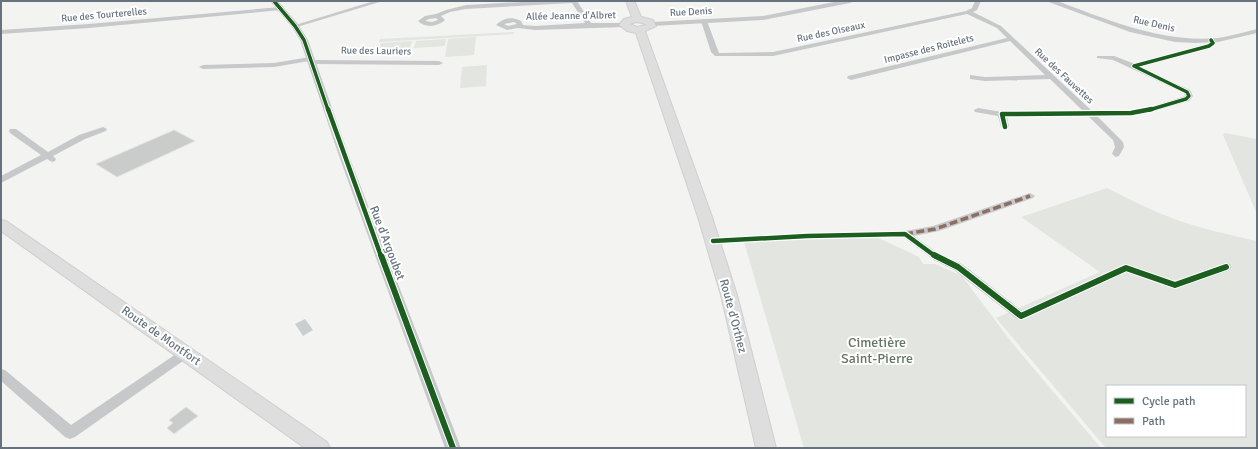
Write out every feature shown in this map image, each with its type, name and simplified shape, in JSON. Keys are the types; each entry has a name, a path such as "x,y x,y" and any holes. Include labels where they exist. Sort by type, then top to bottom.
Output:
{"main road":[{"path":"630,1 637,19"},
{"path":"637,19 647,20 652,24 649,28 640,30 630,29 624,25 627,21 637,19"},
{"name":"Route d'Orthez","path":"640,30 713,241 729,295 766,448"},
{"name":"Route de Montfort","path":"1,224 320,448"}],"street":[{"name":"Rue d'Argoubet","path":"274,1 295,26 306,44 344,156 453,448"},
{"path":"295,26 380,1"},
{"path":"437,16 453,10 475,6 573,1 589,25"},
{"name":"Rue Denis","path":"652,24 763,18 850,1"},
{"path":"968,12 975,9 978,1"},
{"name":"Rue Denis","path":"1050,1 1132,29 1171,38 1211,40 1234,37 1257,31"},
{"name":"Rue des Tourterelles","path":"1,32 81,27 280,9"},
{"name":"Rue des Oiseaux","path":"704,21 714,52 722,56 773,54 968,12"},
{"name":"Rue des Fauvettes","path":"968,12 999,27 1089,113 1143,112 1186,99 1189,96 1187,92 1134,66 1114,58 1099,57"},
{"name":"Allée Jeanne d'Albret","path":"518,26 535,28 624,25"},
{"path":"1171,38 1192,50"},
{"name":"Impasse des Roitelets","path":"852,78 1011,39"},
{"path":"1134,66 1209,46 1213,42 1211,40"},
{"name":"Rue des Lauriers","path":"204,67 274,65 311,60 439,62"},
{"path":"973,77 985,79 1050,77"},
{"path":"978,110 1002,114 1089,113 1120,143 1120,148 1116,154"},
{"path":"1002,114 1005,127"},
{"path":"48,156 82,137 103,129"},
{"path":"3,178 19,174 53,160 13,130"},
{"path":"713,241 807,236 905,234 935,229 1030,196"},
{"path":"905,234 938,258 958,267 1021,316 1126,268 1175,285 1226,267"},
{"path":"1,374 70,433 186,353"}],"green space":[{"path":"514,32 514,34 379,42 380,39"},
{"path":"476,37 474,55 445,57 448,39"},
{"path":"446,39 445,46 414,48 416,41"},
{"path":"412,41 410,48 379,49 381,43"},
{"path":"487,65 486,86 460,88 462,67"},
{"path":"1225,133 1257,139 1257,214 1223,135"},
{"path":"1107,188 1177,220 1257,241 1257,448 1106,448 996,318 1100,272 1021,217"},
{"name":"Cimetière Saint-Pierre","path":"874,236 919,257 923,264 935,264 962,276 1012,343 1101,448 804,448 744,242"}],"shaded area":[{"path":"305,319 313,330 303,336 295,324"}],"building":[{"path":"174,130 195,141 117,177 96,164"},
{"path":"186,407 198,416 174,434 167,428 173,423 169,420"}],"marked path":[{"path":"905,234 935,229 1030,196"}],"cycle path":[{"path":"274,1 295,26 304,40 344,156 453,448"},
{"path":"1005,127 1002,114 1131,113 1143,112 1186,99 1189,96 1187,92 1134,66 1209,46 1213,43 1211,40"},
{"path":"713,241 807,236 905,234 938,258 958,267 1021,316 1126,268 1175,285 1226,267"}]}
